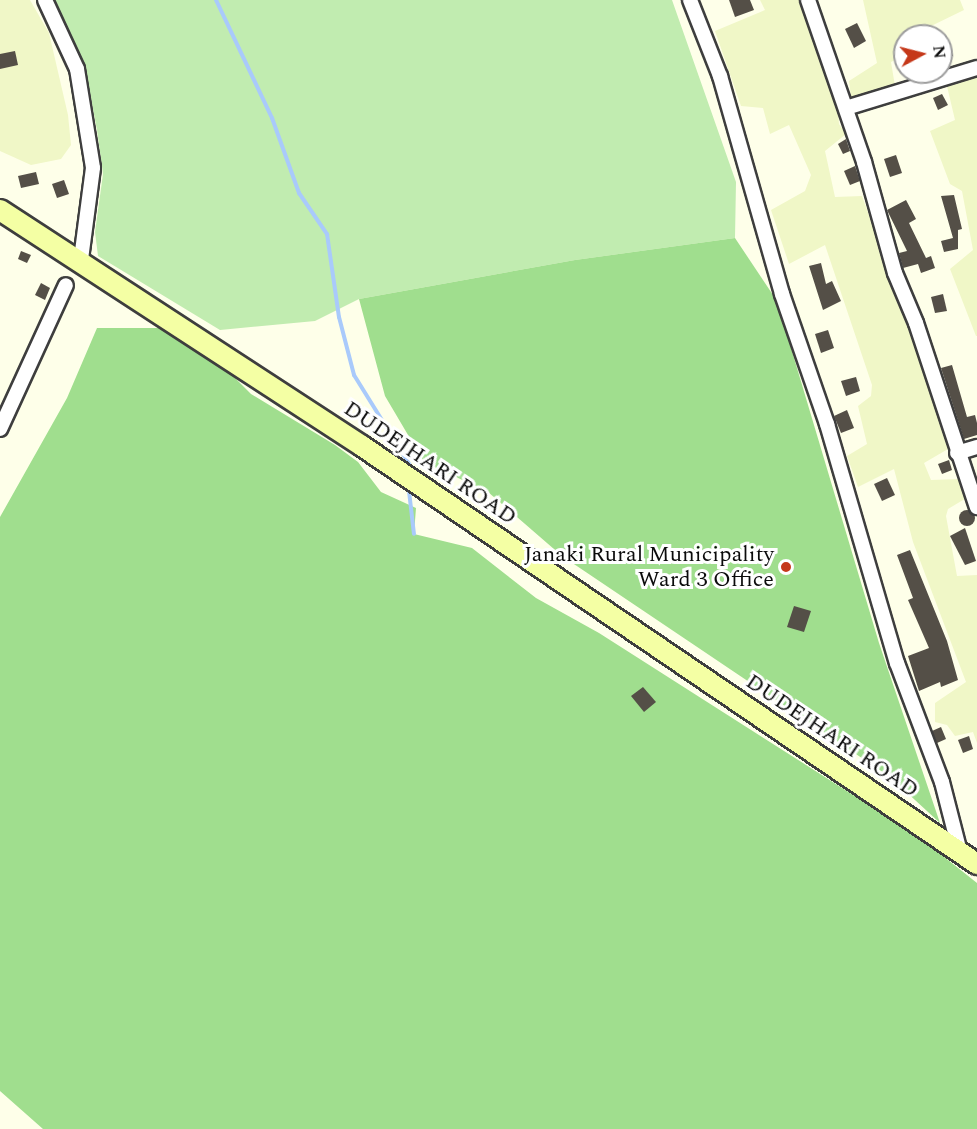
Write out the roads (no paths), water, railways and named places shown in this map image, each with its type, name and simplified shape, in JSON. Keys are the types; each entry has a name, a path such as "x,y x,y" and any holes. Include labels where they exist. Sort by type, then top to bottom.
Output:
{"street":[{"path":"45,0 77,69 93,168 81,260"},
{"path":"690,0 720,76 782,294 824,413 897,663 942,782 960,852"},
{"path":"808,0 846,108 891,262 916,323 957,453 977,507"},
{"path":"846,108 977,68"},
{"name":"DUDEJHARI ROAD","path":"0,210 81,260 977,864"},
{"path":"0,429 66,285"},
{"path":"957,453 977,447"}],"waterway":[{"path":"216,0 272,118 299,193 327,234 339,317 354,375 413,470"},
{"path":"409,491 414,534"}],"place":[{"name":"Janaki Rural Municipality Ward 3 Office","path":"786,567"}]}
